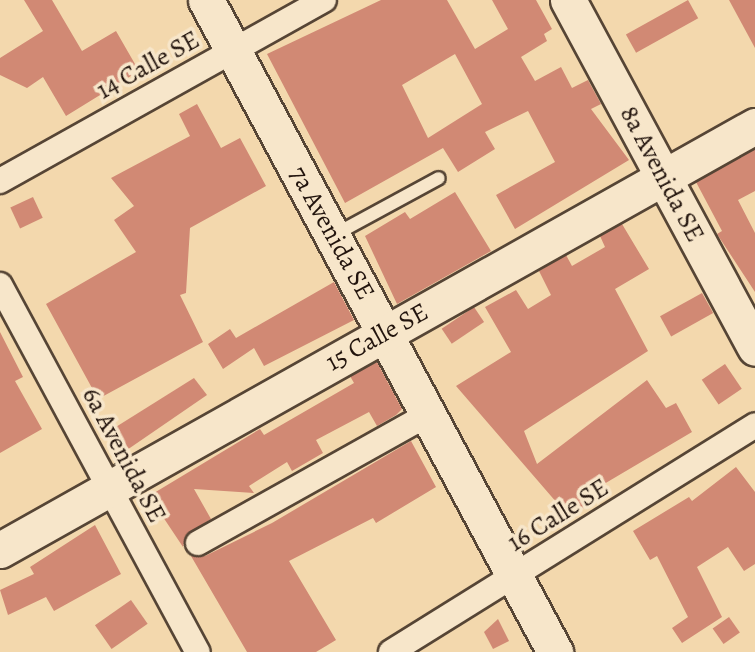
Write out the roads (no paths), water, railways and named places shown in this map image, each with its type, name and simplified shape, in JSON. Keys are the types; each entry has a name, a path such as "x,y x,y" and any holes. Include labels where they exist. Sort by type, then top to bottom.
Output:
{"street":[{"name":"7a Avenida SE","path":"206,0 555,652"},
{"name":"14 Calle SE","path":"0,181 324,0"},
{"name":"8a Avenida SE","path":"568,0 755,348"},
{"name":"15 Calle SE","path":"0,550 107,487 755,126"},
{"name":"6a Avenida SE","path":"0,285 198,652"},
{"path":"198,543 429,414"},
{"name":"16 Calle SE","path":"391,652 514,578 755,425"}],"lane":[{"path":"334,235 439,178"}]}
